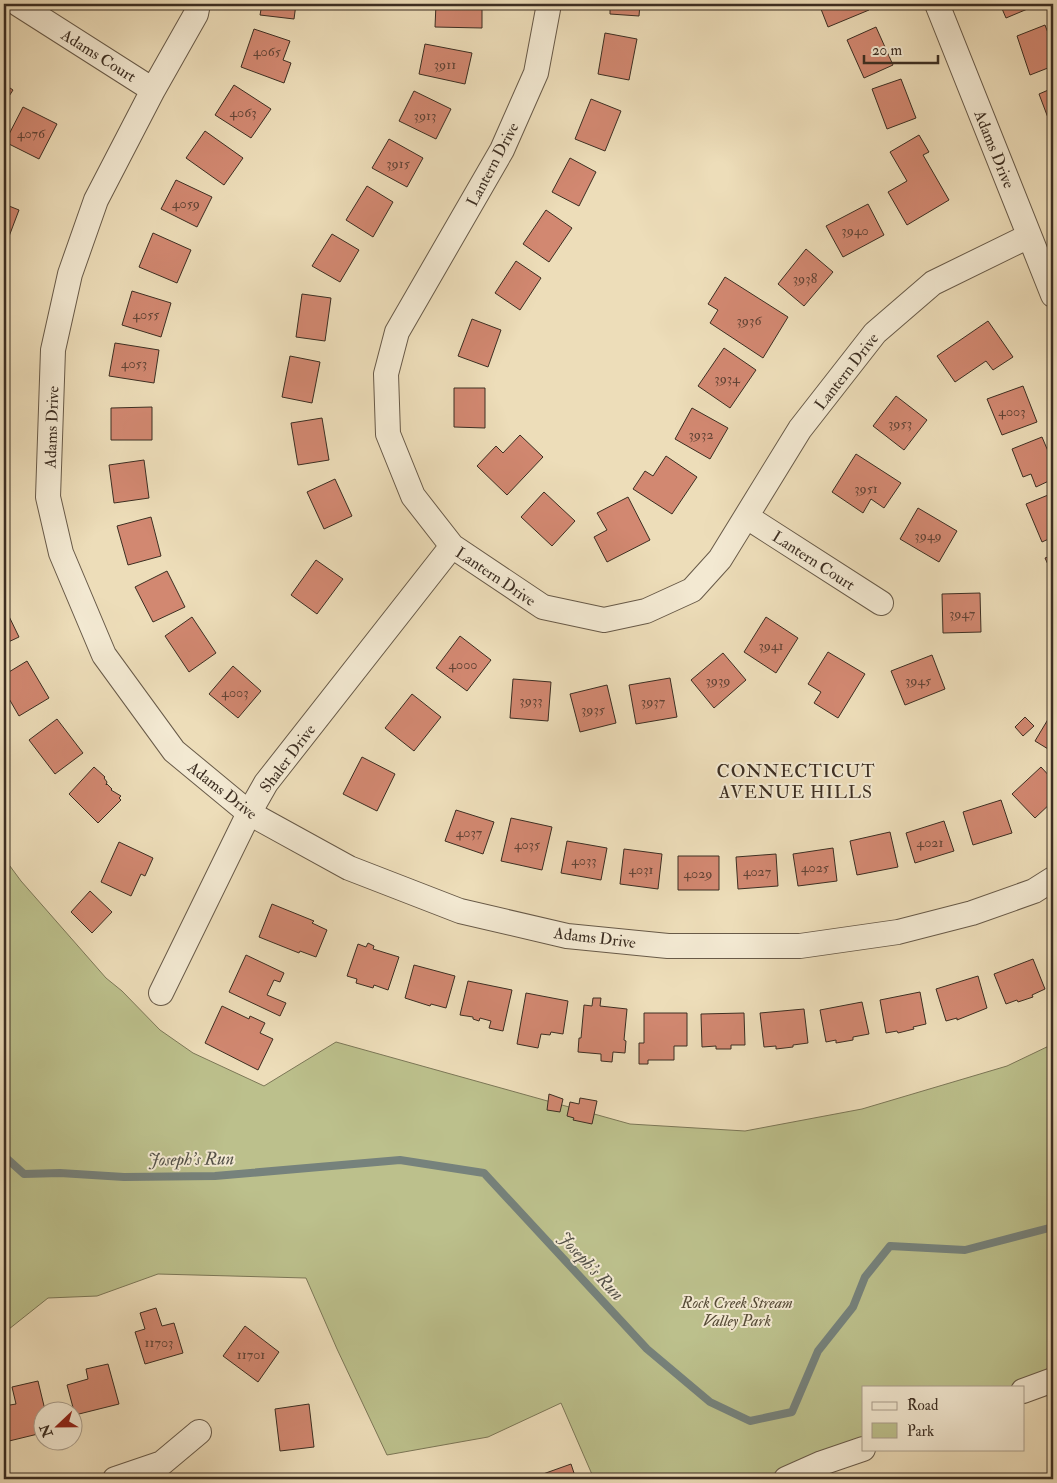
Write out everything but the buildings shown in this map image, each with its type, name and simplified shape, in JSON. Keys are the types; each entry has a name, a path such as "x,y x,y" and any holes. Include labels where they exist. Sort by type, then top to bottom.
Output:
{"street":[{"name":"Adams Court","path":"18,4 153,90"},
{"name":"Adams Drive","path":"198,4 196,14 153,90 96,200 70,274 53,350 48,497 61,553 104,655 174,751 249,813 349,868 460,911 567,936 668,946 800,946 898,932 972,913 1034,891 1053,880"},
{"name":"Lantern Drive","path":"549,4 536,73 502,150 398,332 386,374 388,434 413,496 452,546 543,608 604,620 646,610 692,590 720,559 800,429 875,333 933,283 1029,236"},
{"name":"Adams Drive","path":"937,4 1053,295"},
{"name":"Lantern Court","path":"747,517 881,603"},
{"name":"Shaler Drive","path":"161,993 249,813 266,783 452,546"},
{"path":"1024,1391 1053,1380"},
{"path":"115,1479 162,1463 199,1432"},
{"path":"786,1479 822,1463 862,1449"}],"green space":[{"name":"Rock Creek Stream Valley Park","path":"4,858 21,881 106,978 122,991 160,1030 193,1053 264,1086 336,1042 630,1124 745,1131 862,1109 1007,1066 1053,1044 1053,1380 1024,1387 862,1386 862,1449 786,1479 594,1479 561,1403 488,1437 387,1455 306,1278 158,1274 97,1296 48,1298 4,1333"}],"waterway":[{"name":"Joseph's Run","path":"4,1156 24,1174 60,1173 124,1177 215,1176 400,1160 484,1173 647,1349 710,1402 750,1421 792,1412 818,1351 853,1307 865,1277 890,1246 965,1250 1053,1227"}],"district":[{"name":"CONNECTICUT AVENUE HILLS","path":"796,781"}]}
